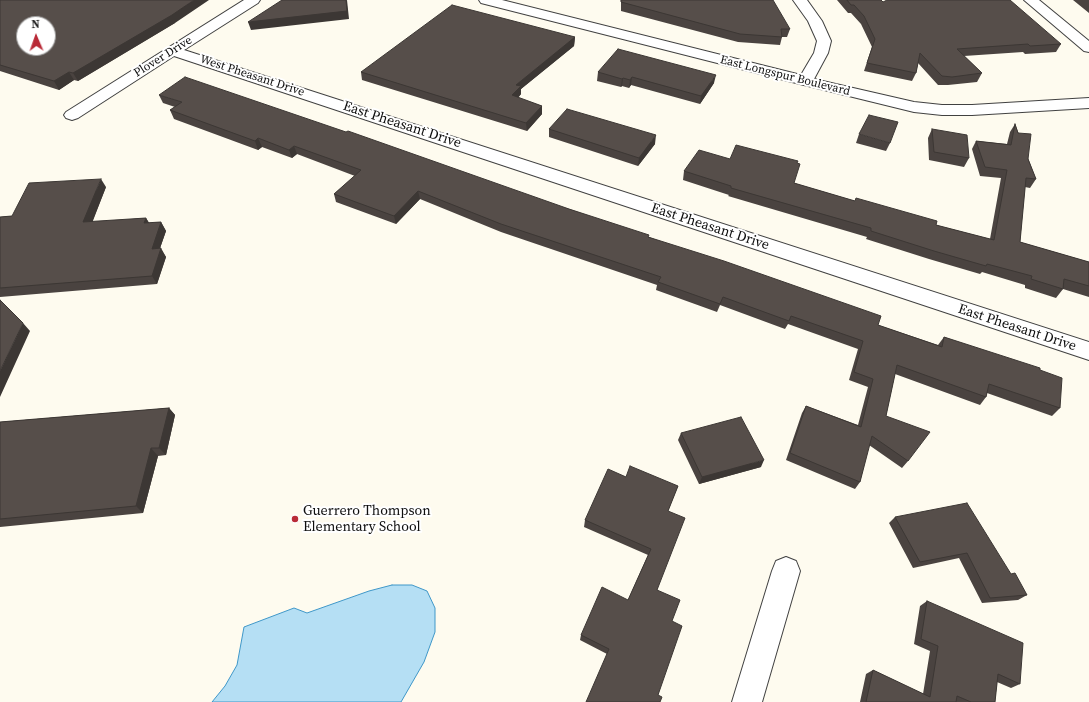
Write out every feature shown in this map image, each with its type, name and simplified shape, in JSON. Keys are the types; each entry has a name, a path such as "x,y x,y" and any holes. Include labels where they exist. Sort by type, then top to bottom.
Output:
{"street":[{"name":"Plover Drive","path":"72,115 253,0"},
{"name":"East Longspur Boulevard","path":"486,0 805,81 914,107 942,110 1003,109 1089,103"},
{"path":"800,0 815,21 824,41 821,53 805,81"},
{"path":"1031,0 1089,48"},
{"name":"West Pheasant Drive","path":"173,50 330,102"},
{"name":"East Pheasant Drive","path":"330,102 1089,352"},
{"path":"747,702 786,571"}],"water":[{"path":"392,585 412,585 427,591 435,608 435,632 424,662 401,702 212,702 225,686 237,665 244,627 294,608 307,613 369,591"}],"building":[{"path":"0,0 194,0 172,15 73,73 69,72 54,81 0,65"},
{"path":"282,0 346,0 347,11 248,22"},
{"path":"621,0 773,0 790,29 781,29 782,37 740,34 621,2"},
{"path":"847,0 881,0 883,2 887,0 1010,0 1061,44 1030,46 1028,44 957,49 982,73 952,77 942,76 920,53 916,73 867,63 875,39 864,16"},
{"path":"452,5 575,37 516,85 521,86 512,95 542,106 526,123 361,72"},
{"path":"618,49 716,75 701,96 632,77 630,80 622,79 598,72"},
{"path":"185,77 346,132 348,131 569,209 649,235 648,237 724,261 881,316 878,325 942,347 944,337 1040,368 1040,370 1062,378 1060,408 989,384 986,397 897,365 886,416 930,432 908,461 872,436 860,482 790,453 806,406 861,427 873,379 854,372 863,341 791,316 789,321 723,297 720,304 658,282 661,277 501,224 418,191 394,216 334,194 361,170 294,146 289,150 258,138 255,141 170,110 182,102 159,95"},
{"path":"567,109 656,135 639,158 549,129"},
{"path":"869,115 898,122 890,143 859,134"},
{"path":"1015,124 1018,133 1031,134 1028,159 1036,179 1026,178 1020,242 1089,262 1089,286 1064,279 1063,289 1031,279 1032,276 987,264 986,266 934,251 871,231 871,228 731,188 731,186 684,171 699,150 730,159 736,145 798,161 797,163 800,164 794,183 855,201 856,198 937,221 936,225 994,240 1007,170 985,167 976,141 1011,145"},
{"path":"932,129 967,135 969,158 934,152"},
{"path":"101,179 83,222 146,218 144,223 161,222 152,249 161,248 152,276 0,288 0,217 12,216 29,183"},
{"path":"0,300 23,323 0,371"},
{"path":"169,408 159,448 151,448 136,506 0,519 0,422"},
{"path":"741,417 764,460 702,477 681,433"},
{"path":"630,466 678,486 668,511 685,518 657,590 680,600 672,621 682,626 658,695 662,697 660,702 586,702 609,649 581,635 602,587 628,600 651,549 585,520 608,469 626,477"},
{"path":"967,503 1011,574 1015,573 1027,595 990,598 967,553 920,562 895,517"},
{"path":"927,601 1023,643 1020,684 998,674 995,702 971,702 957,696 956,702 866,702 873,670 930,697 938,646 921,639"}],"place":[{"name":"Guerrero Thompson Elementary School","path":"295,519"}]}
